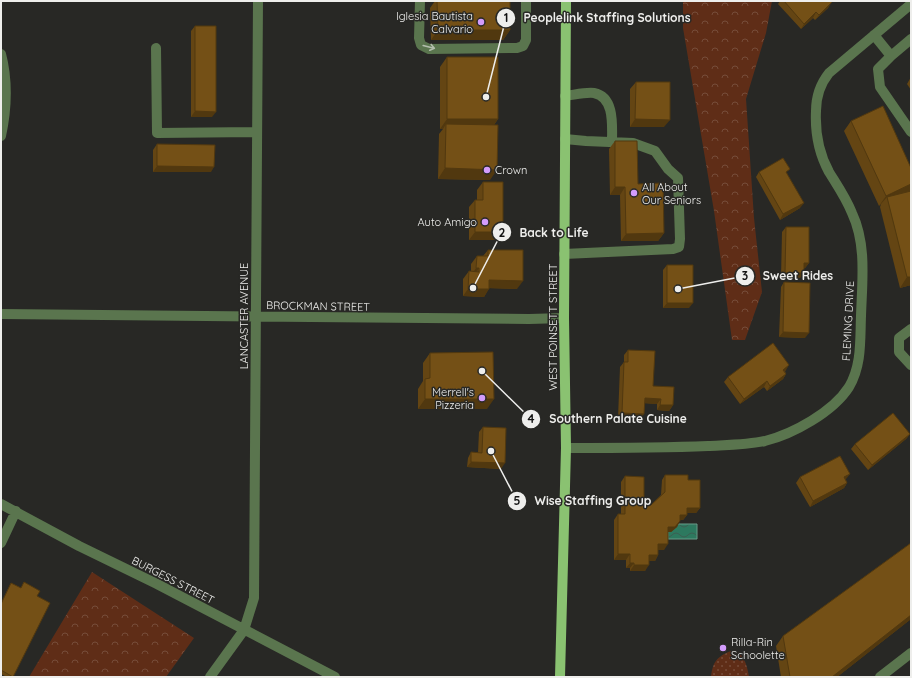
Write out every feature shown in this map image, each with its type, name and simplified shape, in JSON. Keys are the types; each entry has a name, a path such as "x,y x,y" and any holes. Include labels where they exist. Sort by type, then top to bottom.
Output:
{"main road":[{"name":"WEST POINSETT STREET","path":"560,677 566,448 564,254 566,1"}],"street":[{"name":"LANCASTER AVENUE","path":"210,677 244,630 254,598 258,1"},
{"path":"420,1 419,38 421,45 429,49 517,48 523,46 526,40 526,1"},
{"name":"FLEMING DRIVE","path":"566,448 666,448 744,444 765,441 788,434 806,424 835,403 848,387 857,367 860,350 861,247 853,214 821,156 815,128 816,105 818,94 825,78 911,4"},
{"path":"874,35 891,56"},
{"path":"911,39 878,69 880,87 911,132"},
{"path":"156,48 157,133 257,132"},
{"path":"1,54 6,80 5,112 1,136"},
{"path":"565,96 595,94 606,100 611,113 612,142"},
{"path":"564,254 673,249 679,247 680,239 678,178 668,169 655,151 633,143 565,139"},
{"name":"BROCKMAN STREET","path":"1,314 529,320 564,318"},
{"path":"911,329 899,338 899,352 911,365"},
{"name":"BURGESS STREET","path":"1,504 79,546 157,584 335,677"},
{"path":"1,543 16,511"},
{"path":"880,677 911,653"}],"green space":[{"path":"683,1 772,1 766,33 746,99 754,218 762,292 745,340 732,340 714,211 683,28"},
{"path":"92,572 194,638 166,677 29,677"},
{"path":"731,651 738,652 743,657 749,677 711,677 716,661 722,655"}],"water":[{"path":"676,524 697,524 697,539 668,539 668,532"}],"building":[{"path":"437,1 510,1 510,30 438,30"},
{"path":"784,1 832,2 819,15 816,12 804,24"},
{"path":"195,26 216,26 216,112 195,111"},
{"path":"447,57 498,57 498,119 447,119"},
{"path":"636,82 670,82 670,120 635,119"},
{"path":"883,106 911,168 911,184 886,196 851,121"},
{"path":"446,124 498,125 497,170 445,168"},
{"name":"All About Our Seniors","path":"615,141 637,141 638,184 663,183 664,233 626,234 625,187 615,187"},
{"path":"157,144 215,145 214,167 157,166"},
{"path":"783,158 790,169 786,172 804,203 783,214 759,172"},
{"path":"483,182 503,182 503,232 475,232 475,200 483,200"},
{"path":"911,191 911,277 907,277 887,197"},
{"path":"786,227 809,227 809,263 804,263 804,273 785,273"},
{"path":"488,250 523,250 523,281 489,280 489,289 468,289 469,271 479,272 479,268 476,268 477,256 488,256"},
{"path":"667,265 693,265 693,303 667,303"},
{"path":"784,282 810,283 809,333 783,332"},
{"path":"773,343 789,365 783,370 786,374 770,386 767,381 744,399 728,377"},
{"path":"628,350 655,351 653,386 674,387 673,405 660,405 661,399 645,398 644,414 622,413 624,362 628,362"},
{"path":"493,352 494,399 425,399 425,379 430,378 430,353"},
{"path":"893,413 910,434 872,465 855,444"},
{"path":"483,427 506,428 505,463 471,462 471,452 482,453"},
{"path":"840,456 850,474 844,477 847,483 813,501 800,477"},
{"path":"665,475 688,475 688,480 700,480 700,508 687,508 687,515 680,515 680,521 675,527 668,527 668,544 658,544 658,555 649,555 649,565 634,565 634,563 630,563 630,554 618,554 618,514 625,514 625,476 644,477 644,505 651,505 665,492"},
{"path":"911,543 911,615 832,677 790,677 783,636"},
{"path":"24,582 40,591 37,596 50,603 13,677 1,670 1,604 11,583 21,588"}],"place":[{"name":"Iglesia Bautista Calvario","path":"481,22"},
{"name":"Peoplelink Staffing Solutions","path":"486,97"},
{"name":"Crown","path":"487,170"},
{"name":"All About Our Seniors","path":"634,193"},
{"name":"Auto Amigo","path":"485,222"},
{"name":"Back to Life","path":"473,288"},
{"name":"Sweet Rides","path":"678,289"},
{"name":"Southern Palate Cuisine","path":"482,371"},
{"name":"Merrell's Pizzeria","path":"482,398"},
{"name":"Wise Staffing Group","path":"491,451"},
{"name":"Rilla-Rin Schoolette","path":"723,648"}]}
